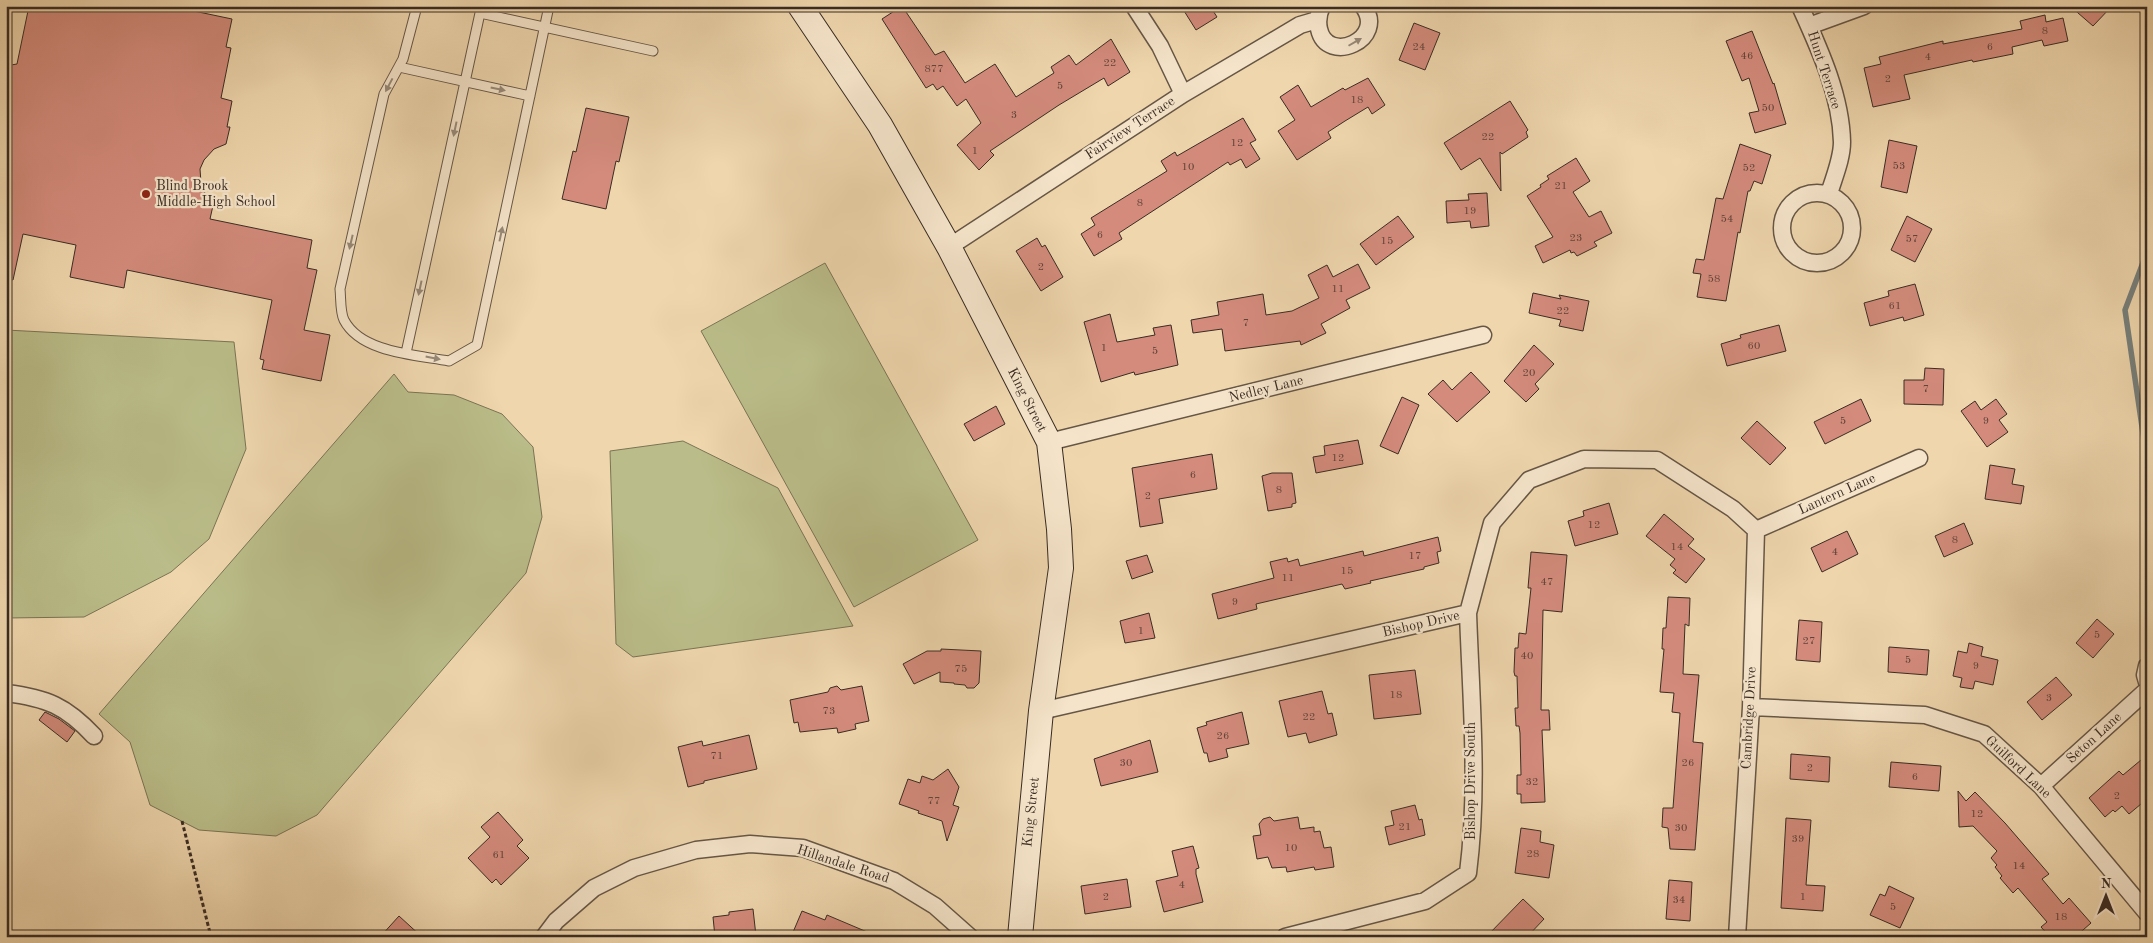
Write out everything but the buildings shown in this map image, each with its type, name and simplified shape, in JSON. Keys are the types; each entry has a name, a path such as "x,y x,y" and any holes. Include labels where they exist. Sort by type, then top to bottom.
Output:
{"main road":[{"name":"King Street","path":"800,6 880,125 949,247 1049,442 1059,529 1061,568 1041,712 1020,937"}],"street":[{"path":"1134,6 1160,46 1183,94"},
{"name":"Fairview Terrace","path":"949,247 1183,94 1319,13 1320,32 1325,40 1339,47 1352,46 1359,41 1368,29 1367,11 1363,6"},
{"name":"Hunt Terrace","path":"1800,6 1825,65 1839,119 1842,143 1837,169 1829,194"},
{"path":"1809,26 1864,6"},
{"path":"1816,192 1829,194 1846,206 1852,220 1853,234 1850,244 1836,259 1824,263 1808,262 1791,252 1784,240 1782,226 1785,213 1791,204 1802,196 1816,192"},
{"name":"Nedley Lane","path":"1049,442 1483,336"},
{"name":"Lantern Lane","path":"1756,530 1919,458"},
{"name":"Bishop Drive","path":"1041,712 1468,613 1492,523 1529,480 1584,459 1657,460 1733,509 1756,530"},
{"name":"Cambridge Drive","path":"1737,937 1751,707 1756,530"},
{"name":"Bishop Drive South","path":"1285,937 1425,901 1468,873 1474,830 1468,613"},
{"path":"2147,666 2145,675 2147,682"},
{"name":"Seton Lane","path":"2041,786 2147,690"},
{"path":"6,693 28,696 60,706 80,721 94,736"},
{"name":"Guilford Lane","path":"1751,707 1926,715 1984,734 2041,786 2147,913"},
{"name":"Hillandale Road","path":"544,937 556,920 594,888 634,868 696,850 750,844 803,848 894,881 935,906 970,937"}],"lane":[{"path":"417,6 403,59 384,94 340,289 343,319 357,337 377,347 449,361 477,345 549,6"},
{"path":"406,352 480,13 653,50"},
{"path":"399,67 530,96"}],"path":[{"path":"182,822 210,937"}],"green space":[{"path":"825,263 978,540 854,607 701,331"},
{"path":"6,330 234,342 246,449 209,539 171,572 84,617 6,618"},
{"path":"394,374 408,392 454,395 502,414 533,447 542,517 526,573 317,815 276,836 199,830 150,805 130,742 99,714"},
{"path":"683,441 778,488 853,626 633,657 616,644 610,451"}],"waterway":[{"path":"2147,252 2125,310 2147,461"}],"place":[{"name":"Blind Brook Middle-High School","path":"146,194"}]}
